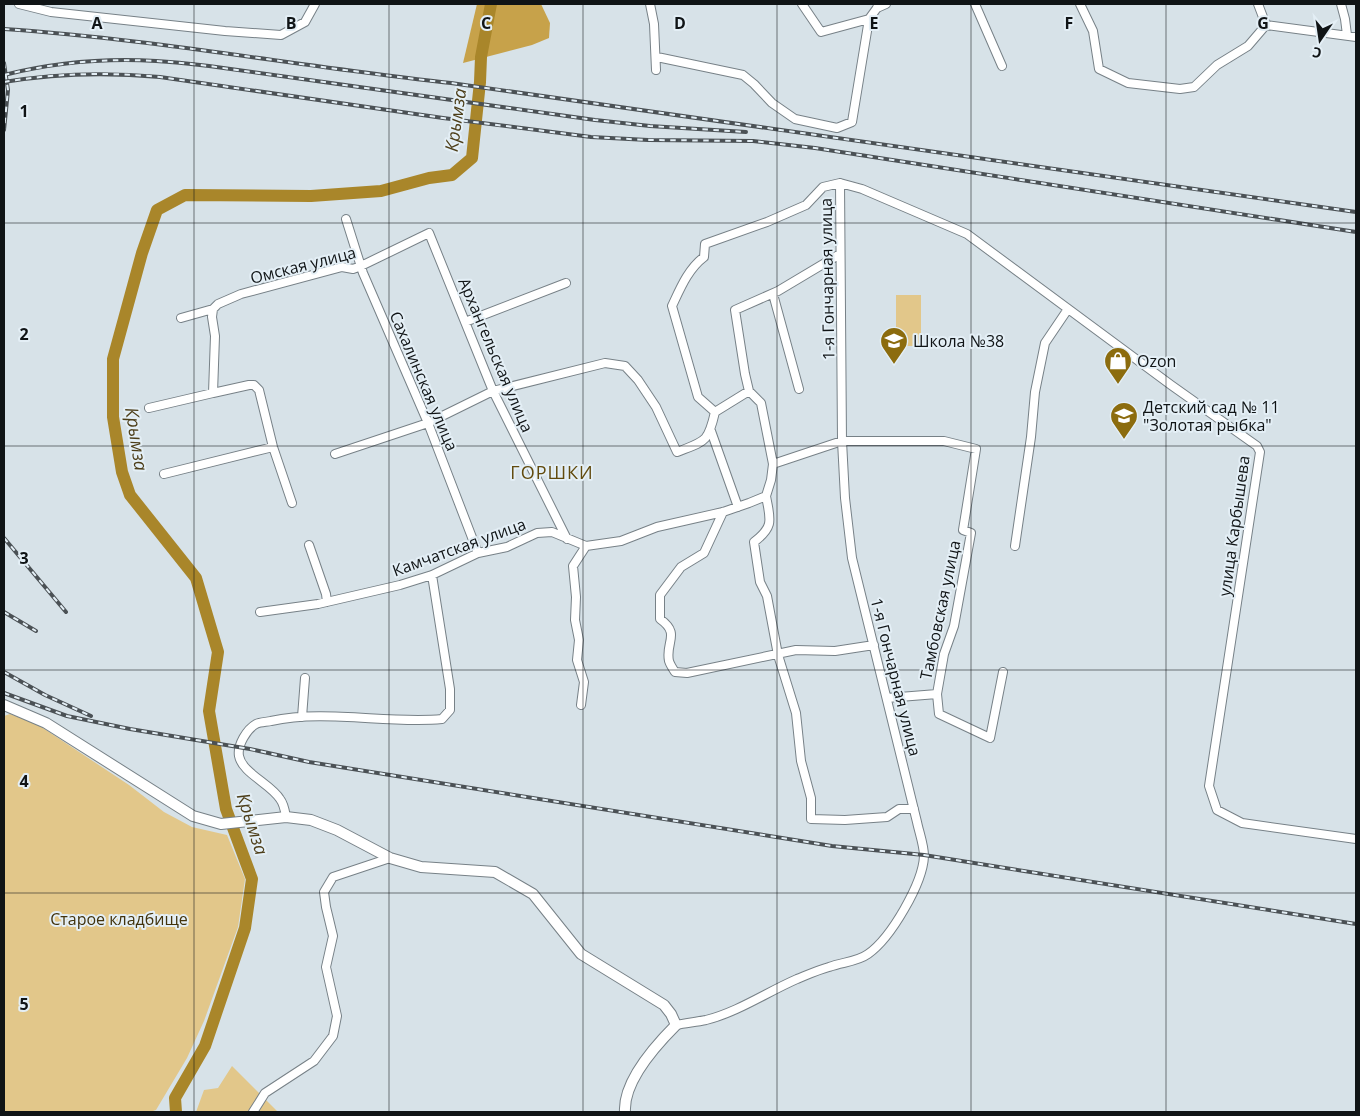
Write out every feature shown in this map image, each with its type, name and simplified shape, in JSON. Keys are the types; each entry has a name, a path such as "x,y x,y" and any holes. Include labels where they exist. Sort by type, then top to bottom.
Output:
{"street":[{"path":"19,4 52,12 226,31 281,35 305,22 315,4"},
{"path":"650,4 654,24 656,70"},
{"path":"802,4 821,32 869,19"},
{"path":"656,57 743,75 772,103 795,120 837,128 852,122 869,19 876,6 886,4"},
{"path":"975,4 1002,66"},
{"path":"1080,4 1093,32 1099,68 1128,83 1180,89 1194,87 1217,65 1248,46 1266,25"},
{"path":"1258,4 1266,25"},
{"path":"1341,4 1346,19 1347,35"},
{"path":"1266,25 1356,37"},
{"path":"715,412 698,398 672,306 679,290 695,264 704,258 705,244 767,222 806,205 823,187 840,183"},
{"name":"1-я Гончарная улица","path":"676,1024 707,1020 733,1010 796,979 856,960 869,953 882,941 903,911 917,884 924,855 852,558 845,498 842,441 840,183"},
{"name":"улица Карбышева","path":"840,183 862,189 967,234 1257,446 1260,452 1209,786 1217,810 1242,823 1356,839"},
{"name":"Сахалинская улица","path":"346,219 361,266 428,423 478,553"},
{"name":"Омская улица","path":"181,318 213,309 218,304 241,294 342,268 353,269 429,233"},
{"name":"Архангельская улица","path":"429,233 493,391 567,539"},
{"path":"840,254 773,294 735,310 749,392 761,403 773,464 766,496 770,519 769,526 765,534 754,542 760,582 768,596 778,655 796,713 802,761 811,798 811,819 845,820 887,817 900,809 914,809"},
{"path":"465,322 566,284"},
{"path":"773,294 799,389"},
{"path":"213,309 212,317 215,336 213,393"},
{"path":"1015,546 1031,437 1035,392 1045,343 1068,309"},
{"path":"335,454 428,423 493,391 605,363 625,366 638,380 656,407 677,452 702,442 711,431 715,412 749,392"},
{"path":"149,408 249,385 254,386 259,390 273,447 292,503"},
{"path":"711,431 738,507"},
{"path":"773,464 842,441"},
{"name":"Тамбовская улица","path":"842,441 944,441 976,449 963,530 971,533 954,626 944,654 937,694"},
{"path":"164,474 273,447"},
{"name":"Камчатская улица","path":"260,612 327,602 400,585 432,575 478,553 507,547 537,533 552,532 586,546 621,541 657,528 723,512 766,496"},
{"path":"723,512 704,553 680,566 660,595 660,619 668,625 672,634 669,660 675,672 687,673 796,650 835,652 874,645"},
{"path":"309,545 327,602"},
{"path":"581,705 584,682 577,660 579,640 575,620 576,597 572,566 586,546"},
{"path":"286,817 282,801 275,792 244,766 239,756 240,742 256,724 285,718 302,717 424,721 442,719 450,710 450,689 432,575"},
{"path":"887,698 937,694 939,714 990,738 1002,672"},
{"path":"302,717 306,678"},
{"path":"4,705 46,723 193,816 222,824 286,817 311,820 337,830 390,858 421,867 495,872 533,894 580,954 664,1005 676,1024 657,1044 637,1075 628,1092 625,1112"},
{"path":"253,1112 265,1093 314,1061 332,1036 337,1016 326,967 333,936 324,892 333,877 390,858"}],"green space":[{"path":"896,295 921,295 921,346 896,346"},
{"name":"Старое кладбище","path":"10,714 37,724 129,785 164,812 192,827 227,835 245,879 238,927 204,1021 187,1058 156,1110 150,1112 4,1112 4,716"},
{"path":"232,1066 278,1112 196,1112 204,1090 218,1088"}],"shaded area":[{"path":"477,4 541,4 550,23 549,38 532,45 463,63"}],"waterway":[{"name":"Крымза","path":"176,1112 175,1098 205,1046 245,928 252,879 226,809 209,711 218,652 196,578 130,495 122,472 113,417 113,359 142,253 157,210 185,195 311,196 381,191 429,178 452,175 472,158 481,57 491,4"}],"railway":[{"path":"4,29 116,39 451,83 1356,212"},
{"path":"4,75 41,67 79,62 118,60 169,62 595,120 650,126 746,132"},
{"path":"4,63 8,90 4,130"},
{"path":"4,82 62,75 140,75 591,137 648,140 753,141 815,148 1356,232"},
{"path":"4,538 66,612"},
{"path":"4,612 36,631"},
{"path":"4,672 45,695 91,716"},
{"path":"4,693 67,716 130,729 250,749 309,762 832,846 924,855 1356,924"}],"place":[{"name":"Школа №38","path":"894,365"},
{"name":"Ozon","path":"1118,385"},
{"name":"Детский сад № 11 \"Золотая рыбка\"","path":"1124,440"}],"district":[{"name":"ГОРШКИ","path":"552,473"}]}
